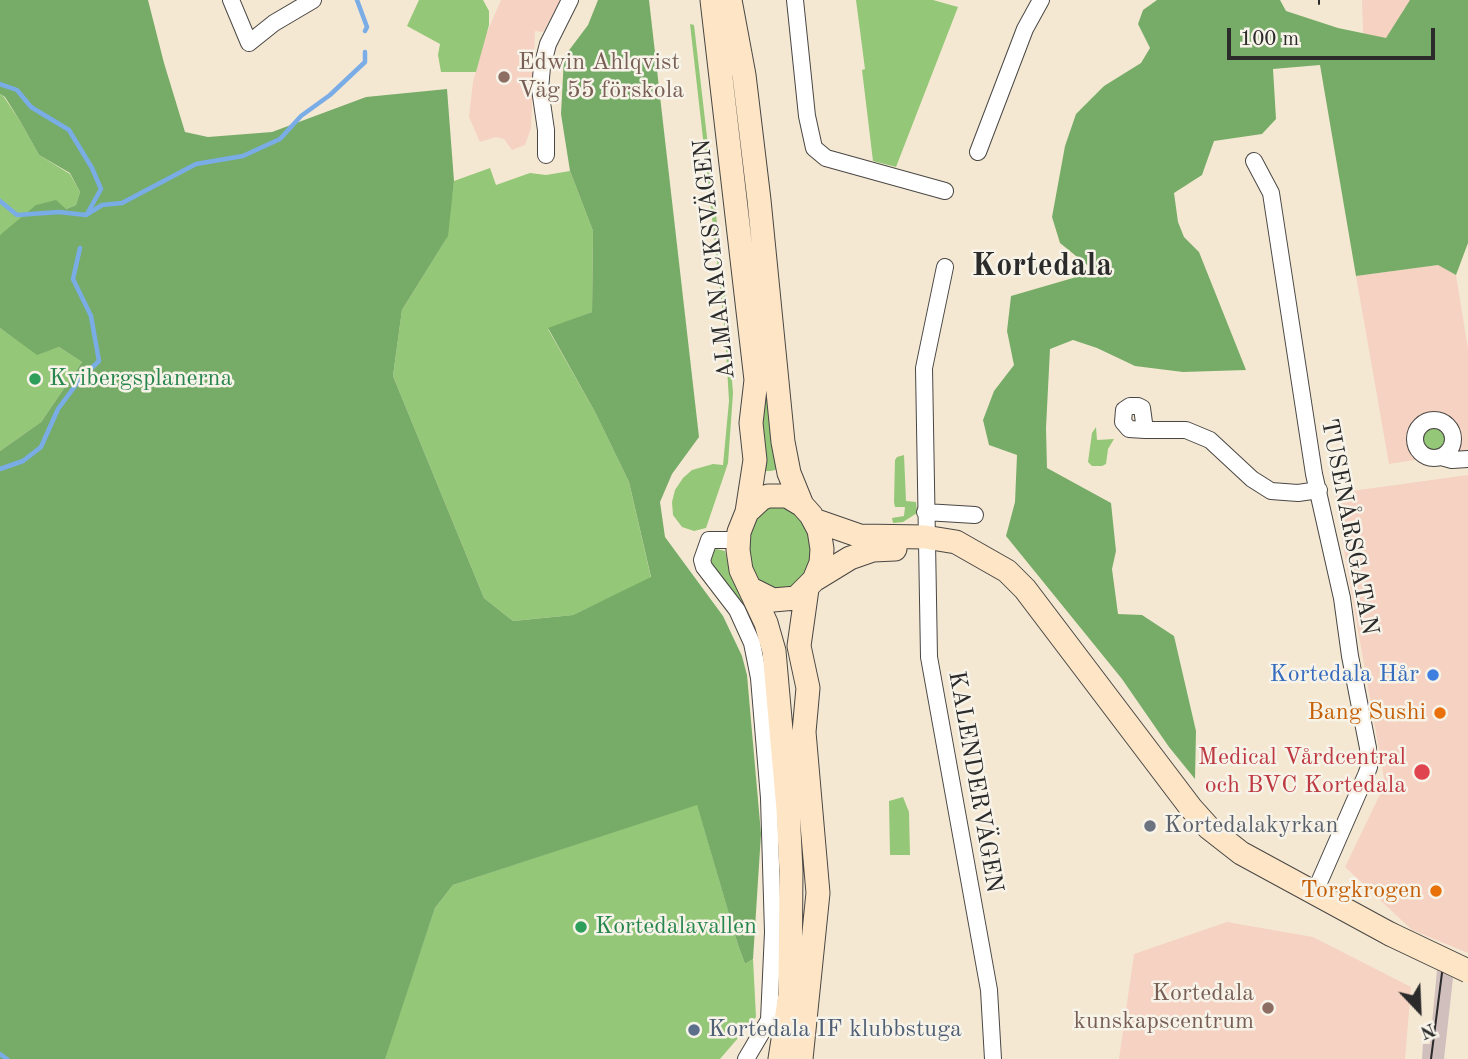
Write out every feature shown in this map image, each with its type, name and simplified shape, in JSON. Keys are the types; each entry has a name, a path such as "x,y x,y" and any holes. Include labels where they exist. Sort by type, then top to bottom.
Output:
{"main road":[{"name":"ALMANACKSVÄGEN","path":"712,0 756,380 751,423 755,460 747,512 737,540 741,570 771,636 774,651 788,810 791,871 790,995 780,1059"},
{"name":"ALMANACKSVÄGEN","path":"730,0 744,75 783,442 789,473 819,530 822,549 821,563 811,585 799,646 808,688 804,732 818,893 801,1059"},
{"path":"747,512 761,499 775,495 787,496 808,512 860,536 926,544 985,559 1007,571 1025,589 1209,828 1241,853 1314,894 1468,971"},
{"path":"751,589 768,599 782,601 796,598 836,565 873,550 926,544"}],"street":[{"path":"231,0 249,43 274,23 313,0"},
{"path":"546,155 546,130 540,89 542,67 548,44 570,0"},
{"path":"795,0 807,116 814,148 826,158 945,191"},
{"path":"978,152 1025,29 1041,0"},
{"name":"TUSENÅRSGATAN","path":"1254,161 1271,193 1287,310 1319,490 1342,598 1369,758 1366,775 1314,894"},
{"name":"KALENDERVÄGEN","path":"945,267 924,368 929,657 989,990 992,1059"},
{"path":"1145,430 1168,429 1199,435 1224,451 1252,479 1272,491 1298,493 1319,490"},
{"path":"1441,457 1452,460 1468,459"},
{"path":"925,512 975,515"},
{"path":"737,540 709,540 702,560 704,567 737,610 752,643 759,678 769,798 773,932 769,1020 746,1059"}],"shaded area":[{"name":"Edwin Ahlqvist Väg 55 förskola","path":"501,0 561,0 543,32 535,31 531,128 525,145 512,150 504,139 496,137 480,142 469,117 473,82 485,37"},
{"path":"1362,0 1415,0 1403,10 1401,29 1364,55"},
{"path":"1438,265 1456,275 1468,349 1468,452 1389,464 1356,276"},
{"path":"1468,475 1468,953 1412,930 1345,867 1385,784 1335,499 1337,493"},
{"name":"Kortedala kunskapscentrum","path":"1227,922 1313,937 1411,987 1405,1059 1119,1059 1134,954"},
{"path":"1437,970 1453,978 1444,1059 1422,1059 1423,1044 1430,1044"}],"green space":[{"path":"0,0 148,0 185,132 208,137 272,132 366,97 447,89 454,181 448,236 402,310 393,376 484,598 513,621 573,615 651,577 629,482 595,412 548,328 592,312 593,231 570,171 561,114 564,57 588,25 598,0 649,0 699,437 672,474 660,502 665,537 723,616 742,656 747,675 761,834 753,959 745,964 697,805 453,885 435,908 385,1059 0,1059 0,451 41,422 82,362 59,347 37,355 0,328 0,235 36,205 56,200 66,209 76,205 80,192 70,173 39,155 5,97 0,94"},
{"path":"419,0 483,0 489,11 489,25 476,72 441,72 438,55 440,44 407,26"},
{"path":"856,0 933,0 958,7 896,167 873,161"},
{"path":"1157,0 1280,0 1286,11 1338,28 1386,38 1410,0 1468,0 1468,243 1456,275 1438,265 1356,276 1320,65 1273,69 1276,119 1262,134 1214,141 1202,175 1174,193 1178,222 1184,237 1199,252 1246,370 1183,372 1135,366 1073,340 1050,349 1047,468 1111,503 1116,551 1112,569 1118,614 1142,615 1174,636 1196,731 1195,779 1169,747 1122,679 1006,536 1015,502 1017,455 989,445 983,420 994,391 1014,365 1007,331 1011,296 1073,278 1092,269 1060,243 1052,217 1065,146 1076,114 1104,86 1141,63 1150,48 1138,24 1143,10"},
{"path":"690,24 694,25 725,292 733,393 728,463 706,528 694,531 682,527 673,515 675,490 692,470 713,464 723,465 729,401 725,333"},
{"path":"731,47 782,468 771,471 761,471 727,48"},
{"path":"0,94 20,121 39,155 70,174 80,192 76,205 0,235"},
{"path":"490,168 496,185 530,173 546,175 570,171 593,231 592,312 548,329 595,412 629,482 651,578 573,615 513,621 484,598 393,376 402,310 446,239 454,181"},
{"name":"Kvibergsplanerna","path":"0,328 37,354 59,347 82,362 41,422 0,451"},
{"path":"1096,427 1097,440 1114,439 1108,449 1106,464 1102,466 1092,466 1088,462 1092,433"},
{"path":"1434,427 1443,431 1447,440 1443,449 1434,453 1425,449 1421,440 1425,431"},
{"path":"904,455 906,501 916,502 917,513 903,522 893,523 892,518 904,516 905,507 895,507 894,502 895,460"},
{"path":"788,505 808,527 812,553 808,575 784,593 759,583 749,563 750,524 764,507"},
{"path":"712,550 725,551 729,568 761,622 751,626 737,598 713,568 710,561"},
{"path":"903,797 909,812 910,855 890,855 889,801"},
{"name":"Kortedalavallen","path":"697,804 745,964 753,959 756,1017 720,1059 384,1059 435,908 453,885"}],"waterway":[{"path":"357,0 367,27 365,31"},
{"path":"0,201 17,215 59,212 86,215 102,205 122,203 196,164 243,156 280,139 301,116 330,95 365,62 365,52"},
{"path":"0,84 17,90 31,107 69,130 92,168 101,189 87,214"},
{"path":"0,469 23,461 41,447 58,409 81,378 99,361 91,316 73,279 80,248"},
{"path":"0,1054 7,1059"}],"tram line":[{"path":"1431,1059 1443,965"}],"place":[{"name":"Edwin Ahlqvist Väg 55 förskola","path":"504,77"},
{"name":"Kvibergsplanerna","path":"35,379"},
{"name":"Kortedala Hår","path":"1433,675"},
{"name":"Bang Sushi","path":"1440,713"},
{"name":"Medical Vårdcentral och BVC Kortedala","path":"1422,772"},
{"name":"Kortedalakyrkan","path":"1150,826"},
{"name":"Torgkrogen","path":"1436,891"},
{"name":"Kortedalavallen","path":"581,927"},
{"name":"Kortedala kunskapscentrum","path":"1268,1008"},
{"name":"Kortedala IF klubbstuga","path":"694,1030"}],"district":[{"name":"Kortedala","path":"1042,267"}]}
